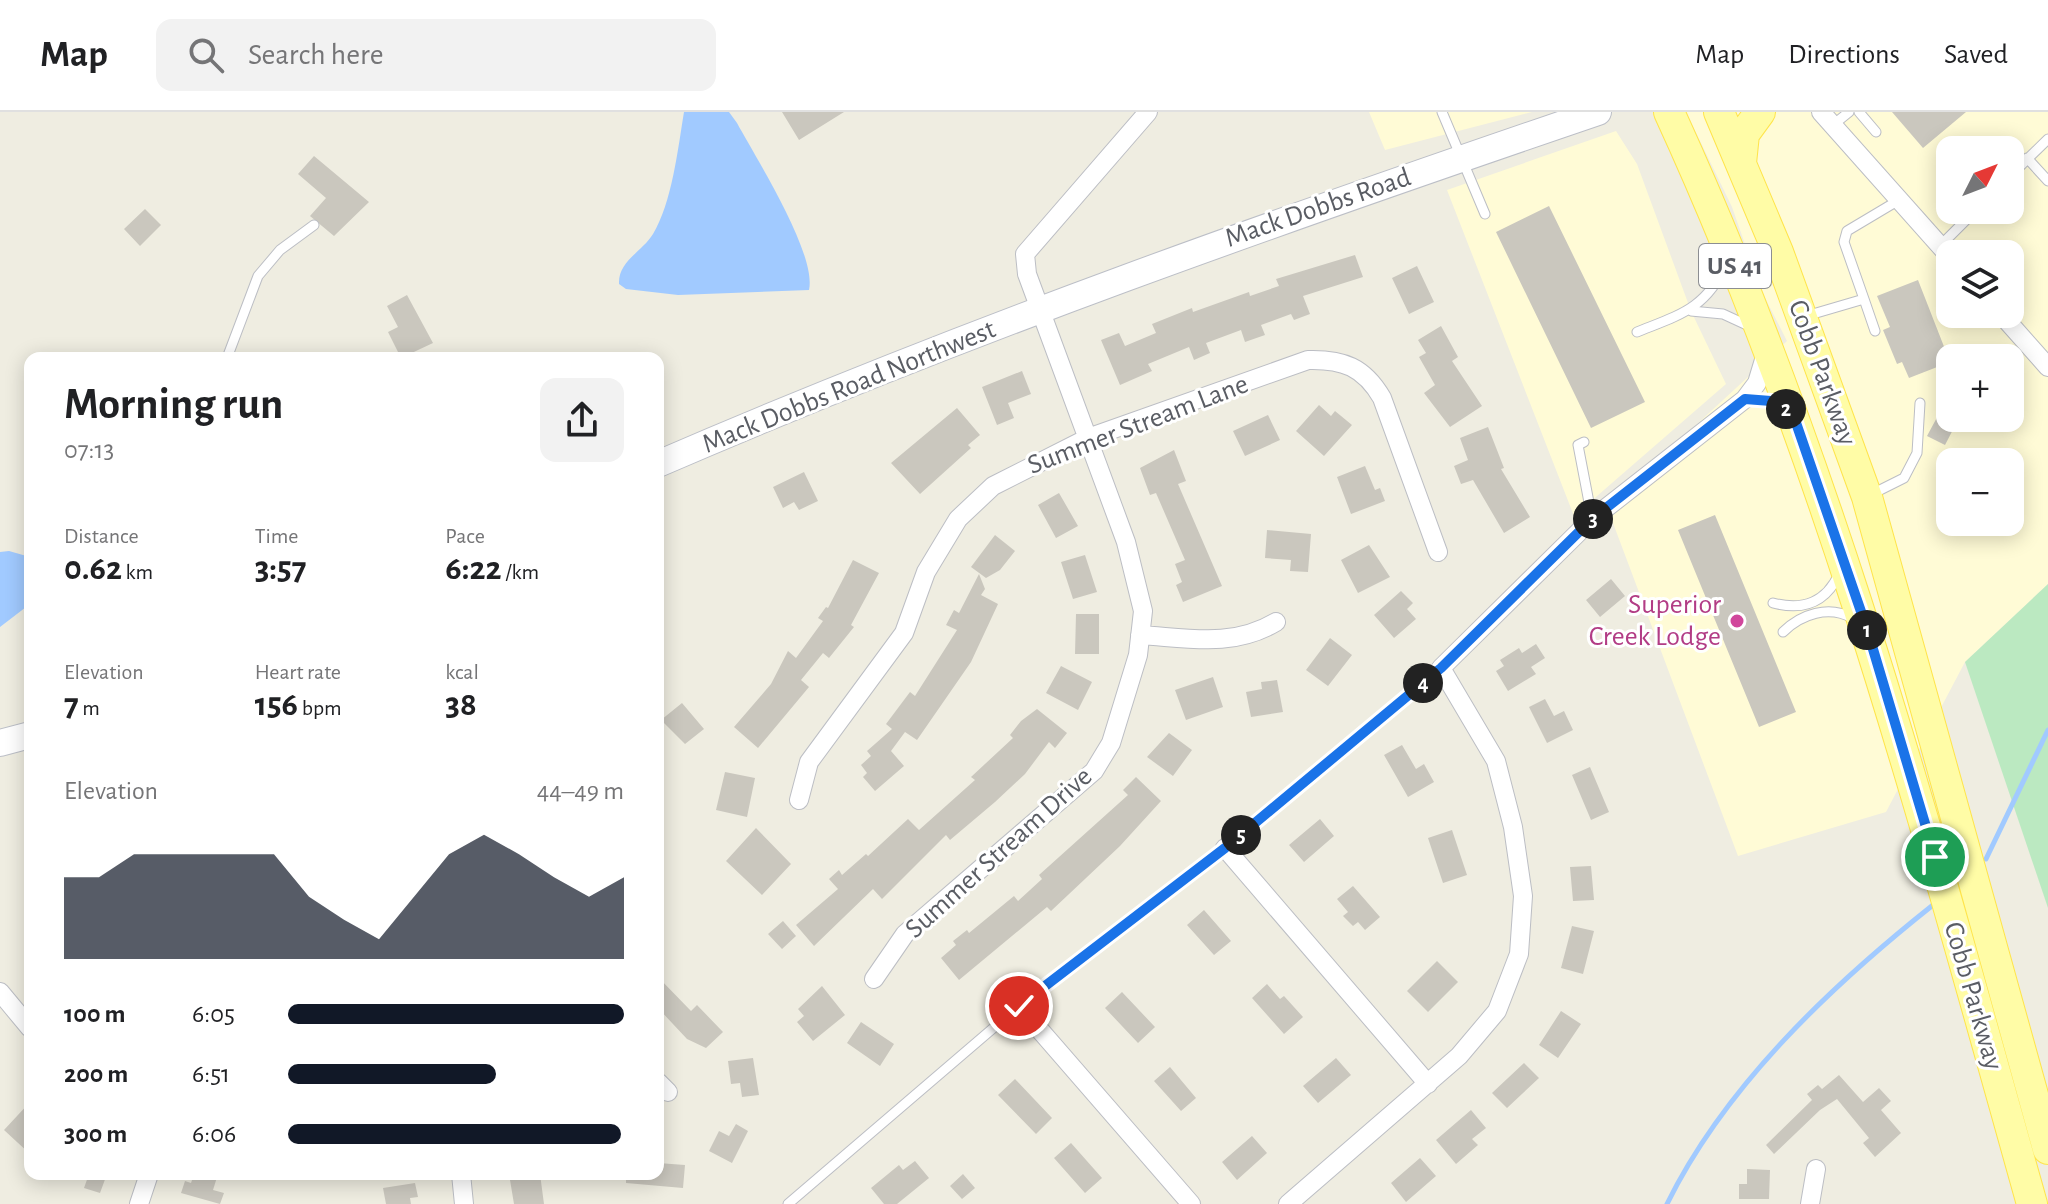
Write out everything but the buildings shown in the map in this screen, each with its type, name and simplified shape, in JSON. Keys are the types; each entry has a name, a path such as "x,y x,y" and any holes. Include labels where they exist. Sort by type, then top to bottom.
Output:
{"main road":[{"name":"Cobb Parkway","path":"1669,112 1730,253 1793,414 1844,559 1867,629 2032,1204"},
{"name":"Cobb Parkway","path":"1719,112 1802,317 1867,497 2048,1149"},
{"path":"1741,163 1744,134 1760,112"}],"street":[{"name":"Summer Stream Drive","path":"874,979 905,934 1094,771 1111,743 1140,635 1143,611 1126,542 1027,274 1025,254 1148,112"},
{"name":"Mack Dobbs Road","path":"1040,311 1334,201 1598,112"},
{"path":"1827,119 1936,242"},
{"name":"Mack Dobbs Road Northwest","path":"664,462 1040,311"},
{"path":"2013,328 2048,367"},
{"path":"1288,1204 1459,1056 1497,1011 1519,954 1523,896 1513,827 1496,761 1441,668 1592,519 1745,399 1757,383 1764,341"},
{"name":"Summer Stream Lane","path":"799,800 809,762 904,633 926,572 958,519 993,486 1013,473 1088,438 1308,360 1333,359 1353,366 1373,382 1382,398 1438,552"},
{"path":"1745,399 1771,401 1793,414"},
{"path":"1140,635 1227,641 1255,634 1276,622"},
{"path":"0,743 24,737"},
{"path":"1225,848 1428,1084"},
{"path":"0,992 24,1021"},
{"path":"1019,1006 1191,1204"},
{"path":"1810,1204 1816,1169"},
{"path":"139,1204 147,1180"},
{"path":"462,1180 464,1204"}],"lane":[{"path":"1442,112 1485,214"},
{"path":"1827,119 1849,112"},
{"path":"1859,112 1876,132"},
{"path":"2024,161 2048,139"},
{"path":"2027,158 2048,181"},
{"path":"1875,331 1844,242 1847,231 1899,199"},
{"path":"229,352 258,276 280,250 314,225"},
{"path":"1637,332 1691,311 1710,292 1730,253"},
{"path":"1802,317 1864,299"},
{"path":"1691,311 1723,314 1764,341"},
{"path":"1867,497 1904,478 1917,453 1920,403"},
{"path":"1584,442 1578,445 1592,519"},
{"path":"1773,603 1794,607 1822,598 1833,587 1844,559"},
{"path":"1783,632 1798,618 1834,611 1855,619 1867,629"},
{"path":"788,1204 1019,1006 1225,848 1441,668"}],"shaded area":[{"path":"1369,112 1532,112 1385,150"},
{"path":"1686,112 2048,112 2048,584 1965,662 1886,812 1738,856 1607,507 1787,341 1761,290 1732,207"},
{"path":"1616,131 1637,164 1691,311 1726,384 1574,516 1447,190"}],"green space":[{"path":"2048,584 2048,908 1965,662"}],"water":[{"path":"684,112 729,112 737,123 795,231 809,274 809,290 678,295 626,289 619,284 622,269 653,234 660,221 673,175"},
{"path":"0,552 24,555 24,609 0,627"}],"waterway":[{"path":"1986,859 2048,730"},
{"path":"1667,1204 1691,1161 1750,1079 1819,1004 1933,905"}],"place":[{"name":"Superior Creek Lodge","path":"1737,621"}],"route":[{"path":"1019,1006 1225,848 1441,668 1592,519 1603,514 1745,399 1771,401 1793,414 1867,629 1935,857"}]}
